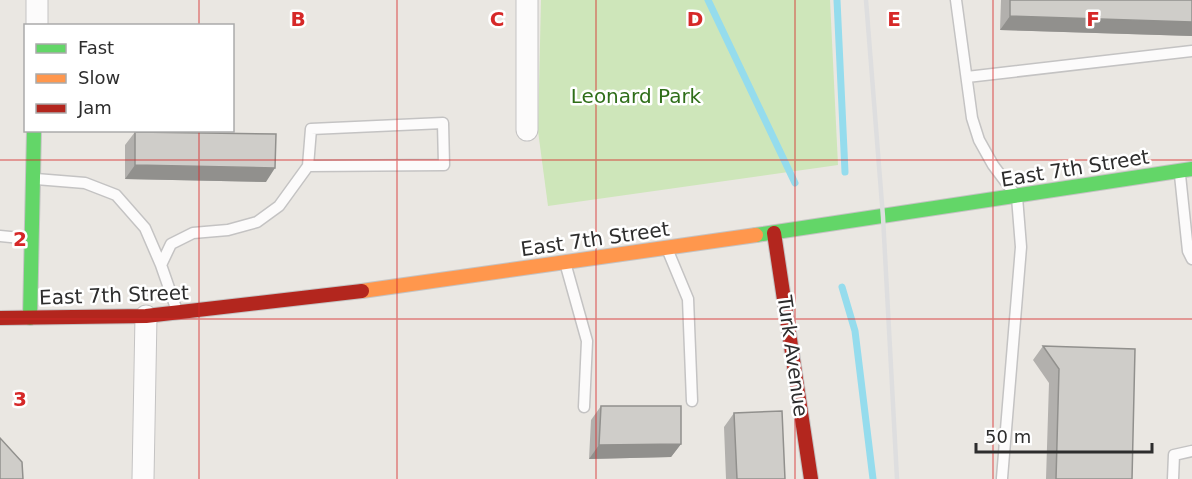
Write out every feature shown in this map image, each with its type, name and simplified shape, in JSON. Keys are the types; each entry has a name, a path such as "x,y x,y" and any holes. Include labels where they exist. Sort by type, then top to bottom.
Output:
{"main road":[{"path":"30,318 34,132"},
{"name":"East 7th Street","path":"0,318 178,314 313,298 774,233 1186,170"},
{"name":"Turk Avenue","path":"774,233 811,479"}],"street":[{"path":"37,0 37,24"},
{"path":"527,130 528,0"},
{"path":"143,479 146,316"}],"lane":[{"path":"956,0 972,118 979,140 993,165 1017,197 1021,247 1002,478"},
{"path":"967,77 1192,51"},
{"path":"161,265 171,244 193,233 228,230 257,222 279,206 308,166 311,129 443,123 444,165 308,166"},
{"path":"1186,170 1188,251 1192,259"},
{"path":"32,179 85,183 116,195 145,228 178,314"},
{"path":"0,236 31,239"},
{"path":"667,248 688,299 692,401"},
{"path":"565,263 587,340 584,407"},
{"path":"1173,479 1174,455 1192,451"}],"green space":[{"name":"Leonard Park","path":"541,0 830,0 838,165 548,206 538,131"}],"building":[{"path":"1010,0 1192,0 1192,22 1010,16"},
{"path":"135,132 276,134 275,168 135,165"},
{"path":"1043,346 1135,349 1132,479 1056,479 1059,369"},
{"path":"601,406 681,406 681,444 599,445"},
{"path":"782,411 785,479 737,479 734,413"},
{"path":"0,438 22,462 23,479 0,479"}],"waterway":[{"path":"708,0 795,183"},
{"path":"837,0 845,172"},
{"path":"842,287 855,331 873,479"}],"railway":[{"path":"866,0 883,217 897,479"}],"traffic: fast":[{"path":"30,318 34,132"},
{"path":"756,235 1192,169"}],"traffic: slow":[{"path":"362,291 756,235"}],"traffic: jam":[{"path":"774,233 811,479"},
{"path":"0,318 146,316 362,291"}]}
